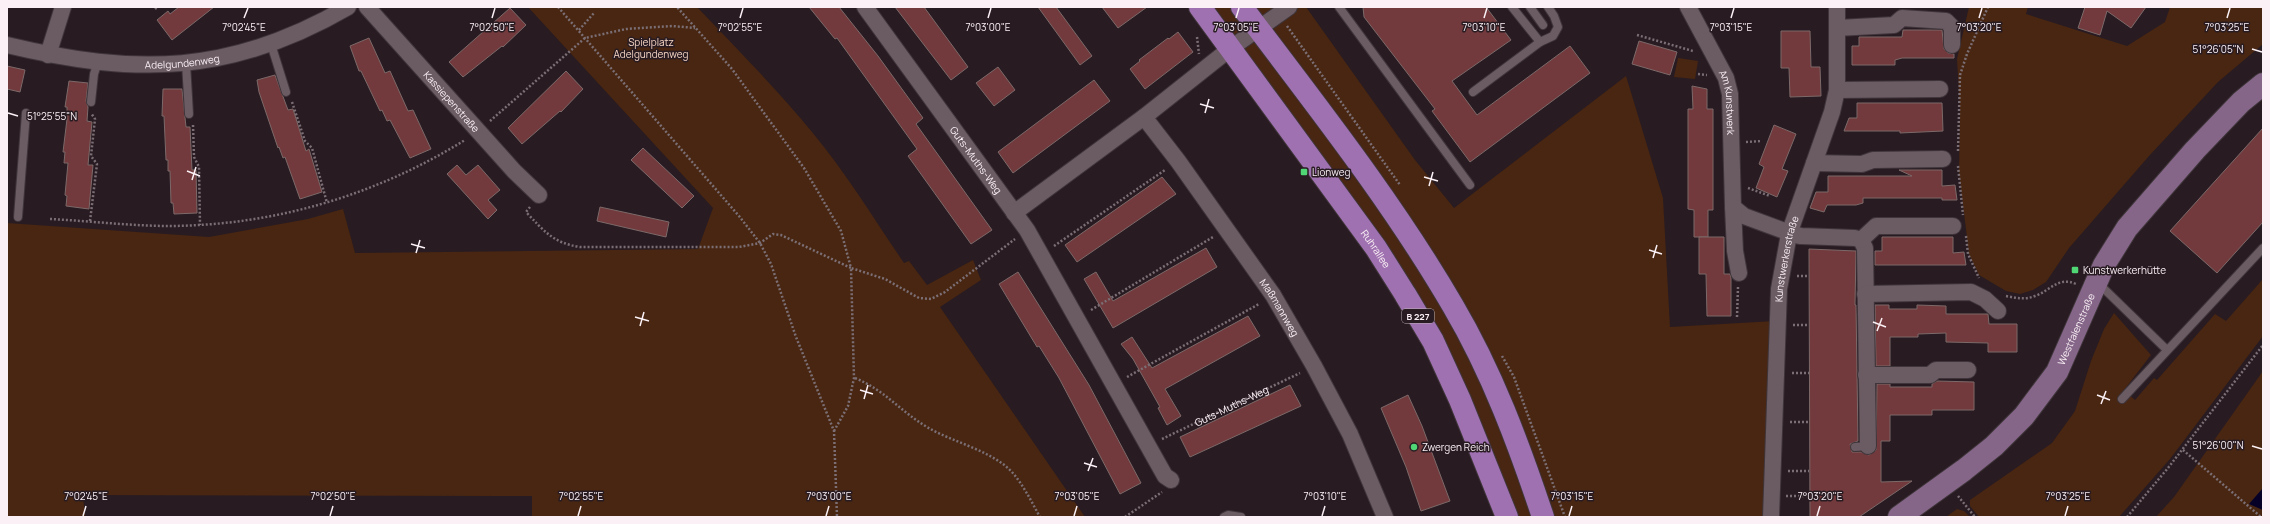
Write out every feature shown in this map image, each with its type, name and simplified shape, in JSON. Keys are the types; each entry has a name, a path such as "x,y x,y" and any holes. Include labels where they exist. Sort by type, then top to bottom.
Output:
{"main road":[{"name":"Ruhrallee","path":"1200,7 1376,248 1405,294 1433,341 1460,400 1507,517"},
{"path":"1242,7 1378,192 1417,248 1454,307 1493,383 1527,469 1543,517"},
{"name":"Westfalenstraße","path":"1899,517 1948,483 1994,446 2024,416 2057,372 2096,282 2127,228 2151,198 2236,107 2263,84"}],"street":[{"path":"48,55 63,7"},
{"name":"Adelgundenweg","path":"7,45 48,55 98,62 156,66 186,63 223,57 271,44 327,19 348,7"},
{"name":"Kassiepenstraße","path":"367,7 538,195"},
{"name":"Guts-Muths-Weg","path":"865,7 1027,230 1042,254 1076,319 1165,476 1171,480"},
{"path":"1014,212 1144,117 1231,48 1259,30 1289,7"},
{"name":"Am Kunstwerk","path":"1688,7 1726,78 1730,94 1735,251 1739,273"},
{"name":"Kunstwerkerstraße","path":"1771,517 1777,316 1783,260 1790,233 1832,112 1837,90 1837,7"},
{"path":"1837,28 1894,25 1902,18 1946,21 1952,27 1952,44"},
{"path":"1837,90 1940,89"},
{"name":"Maßmannweg","path":"1144,117 1227,228 1274,295 1350,434 1385,517"},
{"path":"1814,163 1862,164 1873,160 1953,160"},
{"path":"1733,207 1744,216 1801,236 1844,236 1861,240"},
{"path":"1861,240 1876,226 1961,226"},
{"path":"1861,240 1865,248 1866,375 1861,446"},
{"path":"1865,294 1971,292 1985,299 1998,311"},
{"path":"1866,375 1930,375 1936,370 1968,370"}],"lane":[{"path":"1339,7 1470,185"},
{"path":"1512,7 1540,42"},
{"path":"1530,7 1543,25"},
{"path":"1473,92 1540,42 1553,36 1558,27 1554,16 1548,7"},
{"path":"271,44 286,92"},
{"path":"91,102 98,62"},
{"path":"186,63 189,114"},
{"path":"18,217 26,113"},
{"path":"2122,399 2263,248"},
{"path":"2096,282 2167,350"},
{"path":"1224,517 1228,515 1241,517"}],"path":[{"path":"558,7 739,216 760,243 771,264 796,337 834,431 837,517"},
{"path":"677,7 732,69 809,175 841,231 851,268 854,378 848,406 834,431"},
{"path":"1983,281 1977,276 1968,254 1961,226 1953,160 1960,75 1967,54 1988,7"},
{"path":"578,30 594,13"},
{"path":"50,219 170,226 200,225 266,217 327,203 369,189 406,173 428,162 479,131 585,38 610,31 642,28 672,26 695,28"},
{"path":"1637,35 1715,57"},
{"path":"286,92 295,107 305,141 312,148 327,203"},
{"path":"90,221 96,164 91,156 95,120 90,112 91,102"},
{"path":"189,114 193,124 194,157 199,167 200,225"},
{"path":"1042,254 1178,161"},
{"path":"1761,192 1770,196"},
{"path":"538,195 526,212 551,238 563,244 580,247 739,247 760,243 773,234 781,235 851,268 885,279 919,298 931,300 1027,230"},
{"path":"1076,319 1227,228"},
{"path":"1737,317 1739,273"},
{"path":"1796,276 1809,276"},
{"path":"2002,295 2022,299 2036,296 2053,284 2070,281"},
{"path":"1114,384 1214,328 1232,320 1274,295"},
{"path":"1797,325 1809,325"},
{"path":"2126,517 2182,450 2263,345"},
{"name":"Guts-Muths-Weg","path":"1149,446 1260,394 1314,366"},
{"path":"1793,373 1809,373"},
{"path":"854,378 874,386 927,427 982,453 1009,469 1019,480 1040,517"},
{"path":"1793,422 1809,422"},
{"path":"2182,450 2261,517"},
{"path":"1793,471 1809,472"},
{"path":"1125,517 1156,496 1171,480"},
{"path":"1948,483 1975,517"},
{"path":"1771,496 1810,496"}],"green space":[{"name":"Spielplatz Adelgundenweg","path":"528,7 697,7 770,84 812,132 848,180 904,263 909,261 927,285 973,260 981,280 940,307 1085,517 532,517 532,496 83,495 85,517 7,517 7,223 209,237 308,219 343,209 355,253 698,249 713,208"},
{"path":"1201,7 1306,7 1415,160 1454,208 1626,76 1663,198 1670,327 1775,321 1768,517 1545,517 1453,307 1541,517 1509,517 1434,342"},
{"path":"1969,7 2028,7 2026,14 2127,46 2165,22 2170,7 2263,7 2263,44 2218,82 2149,156 2069,248 2046,282 2033,290 2020,294 2006,291 1979,275 1969,254 1959,172 1960,109 1957,59"},
{"path":"1678,58 1698,61 1695,79 1674,77"},
{"path":"2263,279 2263,336 2170,459 2119,517 1979,517 1970,506 1970,500 2052,443 2075,411 2091,361 2104,329 2114,313 2151,355 2124,390 2135,400 2154,378 2157,380 2215,314 2226,321"},
{"path":"2263,371 2263,488 2250,504 2263,510 2263,517 2156,517 2174,497"},
{"path":"1957,509 1964,511 1970,517 1946,517"}],"shaded area":[{"path":"2263,488 2263,510 2249,504"}],"building":[{"path":"179,7 214,7 172,40 157,20 168,11 170,14"},
{"path":"809,7 839,7 878,56 923,118 916,124 992,230 971,244 908,156 917,149 837,38 835,39"},
{"path":"895,7 924,7 968,67 951,80"},
{"path":"1038,7 1056,7 1092,56 1080,65"},
{"path":"1102,7 1147,7 1118,28"},
{"path":"1363,7 1486,7 1511,40 1452,81 1477,115 1570,46 1590,73 1470,162 1432,111 1435,109 1364,17"},
{"path":"2085,7 2146,7 2131,28 2107,11 2100,35 2078,28"},
{"path":"510,8 526,25 503,47 502,46 463,77 449,62"},
{"path":"1903,30 1942,30 1944,49 1948,53 1954,54 1954,58 1902,58 1895,60 1895,65 1852,65 1852,46 1859,46 1859,37 1902,37"},
{"path":"1781,31 1810,31 1811,67 1820,67 1821,96 1790,97 1789,68 1781,68"},
{"path":"1178,32 1193,52 1145,89 1130,69 1140,61 1139,60"},
{"path":"369,38 385,73 390,71 408,111 413,110 431,149 410,158 390,120 387,121 382,110 380,111 361,71 359,71 350,46"},
{"path":"1639,41 1677,52 1670,75 1632,64"},
{"path":"7,66 25,70 20,92 7,89"},
{"path":"998,67 1015,90 994,106 976,83"},
{"path":"566,71 583,89 561,112 560,111 522,144 508,128"},
{"path":"275,75 288,110 293,109 306,151 309,149 322,192 300,199 285,157 283,158 279,147 278,148 259,92 257,80"},
{"path":"1094,80 1110,101 1013,173 998,152"},
{"path":"69,81 88,83 86,101 88,107 87,121 92,122 88,165 93,165 89,209 66,206 67,196 65,195 68,163 64,163 65,152 63,152 67,119 67,107 65,107"},
{"path":"1692,86 1707,89 1707,109 1713,109 1713,210 1708,210 1708,237 1694,237 1694,210 1688,209 1688,109 1693,109"},
{"path":"163,89 182,89 186,127 190,127 192,170 196,170 197,213 174,214 173,203 171,203 170,171 168,171 168,160 166,160 164,116 162,116"},
{"path":"1857,103 1942,103 1943,131 1900,133 1900,131 1844,131 1849,118 1857,118"},
{"path":"1774,125 1796,134 1782,169 1788,171 1777,197 1756,188 1764,167 1759,164"},
{"path":"2263,128 2263,222 2217,273 2170,231"},
{"path":"643,148 694,196 682,208 631,160"},
{"path":"457,165 466,175 478,165 500,190 488,200 497,210 488,219 447,174"},
{"path":"1899,170 1942,170 1942,186 1955,185 1957,200 1942,200 1942,198 1863,198 1863,203 1856,205 1827,205 1824,212 1810,208 1816,192 1828,192 1828,176 1912,176"},
{"path":"1162,177 1176,194 1077,262 1065,245"},
{"path":"600,207 669,222 666,237 597,221"},
{"path":"1699,237 1724,237 1724,274 1730,274 1731,278 1731,316 1707,316 1706,274 1699,274"},
{"path":"1882,237 1953,237 1953,253 1964,252 1966,265 1875,265 1875,251 1882,251"},
{"path":"1206,248 1217,267 1113,328 1084,279 1096,272 1113,301"},
{"path":"1809,249 1856,251 1855,305 1858,441 1850,444 1852,452 1861,452 1869,455 1876,450 1877,384 1890,384 1890,387 1932,387 1932,384 1937,381 1974,382 1974,410 1932,410 1932,415 1890,415 1890,441 1881,441 1881,482 1912,481 1859,517 1810,517"},
{"path":"1018,272 1089,385 1141,483 1120,494 1059,378 1039,346 1037,347 999,284"},
{"path":"1875,305 1889,305 1889,309 1917,309 1917,305 1946,306 1946,314 1988,314 1989,324 2017,324 2017,352 1988,352 1988,343 1946,342 1946,333 1918,334 1918,337 1890,337 1890,366 1876,366"},
{"path":"1248,316 1260,336 1165,389 1181,416 1167,425 1158,408 1160,407 1133,359 1121,344 1132,337 1152,368"},
{"path":"1290,385 1301,406 1190,457 1180,437"},
{"name":"Zwergen Reich","path":"1408,395 1422,426 1450,501 1421,511 1406,467 1381,408"}],"place":[{"name":"Lionweg","path":"1304,172"},
{"name":"Kunstwerkerhütte","path":"2075,270"},
{"name":"Zwergen Reich","path":"1414,447"}]}
